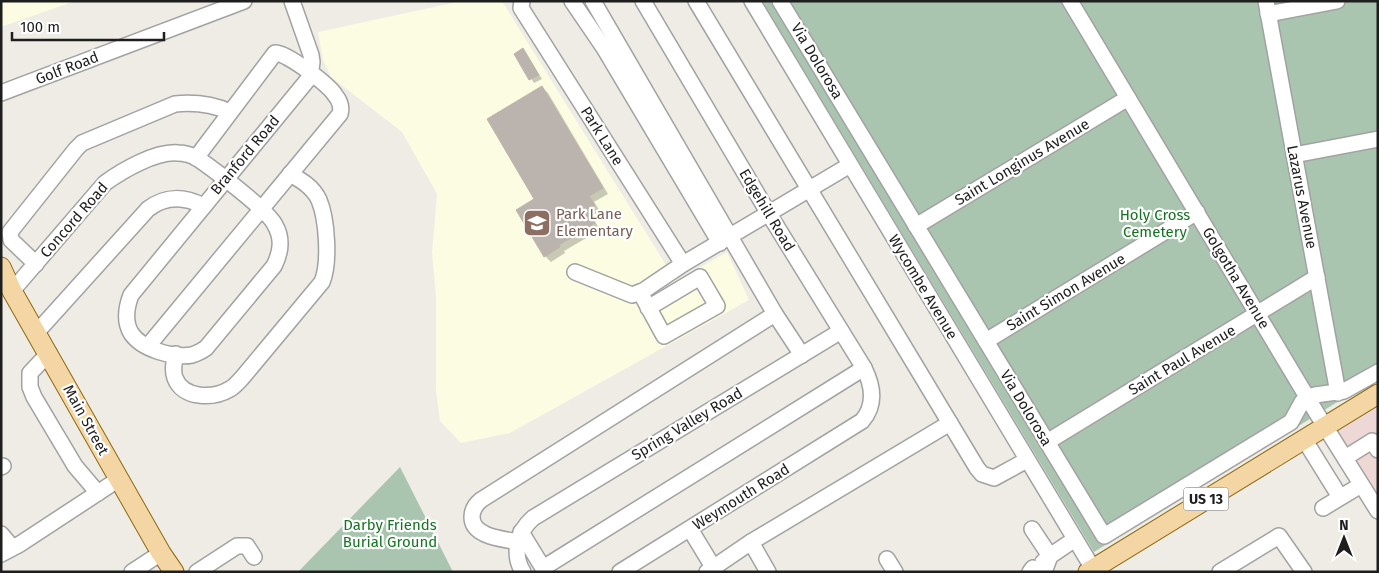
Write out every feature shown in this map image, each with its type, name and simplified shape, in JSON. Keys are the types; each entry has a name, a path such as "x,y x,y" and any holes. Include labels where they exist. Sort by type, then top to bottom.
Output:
{"main road":[{"name":"Main Street","path":"1,266 12,291 49,353 161,553 174,572"},
{"name":"US 13","path":"1092,571 1378,394"}],"street":[{"name":"Golf Road","path":"1,93 244,1"},
{"path":"292,1 311,55 311,73"},
{"path":"572,1 802,355"},
{"path":"593,1 726,240"},
{"name":"Edgehill Road","path":"643,1 769,214 864,368 872,396 870,409 862,421"},
{"path":"696,1 977,468 982,474 994,478 1028,460"},
{"name":"Wycombe Avenue","path":"752,1 1028,460 1092,571"},
{"name":"Via Dolorosa","path":"780,1 1104,536 1291,422 1300,406 1308,398"},
{"name":"Golgotha Avenue","path":"1070,1 1324,426 1378,511"},
{"path":"1267,8 1337,1"},
{"name":"Park Lane","path":"522,5 683,264"},
{"name":"Lazarus Avenue","path":"1267,8 1338,393"},
{"path":"196,158 275,52 285,55 311,73 334,93 340,103 340,114 261,208 148,346 176,354 174,372 176,380 186,391 201,396 212,395 230,389 242,378 322,282 326,272 328,255 322,212 318,199 304,182 290,174"},
{"name":"Branford Road","path":"148,346 132,334 128,325 126,310 131,295 310,77 311,73"},
{"name":"Saint Longinus Avenue","path":"916,226 1128,98"},
{"path":"36,264 11,240 10,232 82,143 175,104 190,102 217,106 230,112"},
{"path":"1294,155 1378,139"},
{"name":"Concord Road","path":"12,291 94,194 117,174 167,153 180,152 196,158 271,217 279,234 280,250 274,266 206,348 191,355 176,354"},
{"path":"575,272 632,295 640,292 683,264 850,165"},
{"path":"37,332 148,208 156,203 173,198 194,201 203,206"},
{"name":"Saint Simon Avenue","path":"986,341 1197,212"},
{"path":"664,277 673,293"},
{"path":"640,292 648,308 664,336 717,306 700,277 648,308"},
{"name":"Saint Paul Avenue","path":"1047,442 1317,277"},
{"path":"775,314 480,500 472,516 474,527 482,533 520,537 542,568 864,368"},
{"name":"Spring Valley Road","path":"520,537 526,523 533,518 841,331"},
{"path":"49,353 30,373 30,386 75,466 98,493"},
{"path":"1308,398 1350,389 1378,372"},
{"name":"Weymouth Road","path":"620,572 862,421"},
{"path":"690,530 712,571 751,542 950,423"},
{"path":"1304,439 1340,497"},
{"path":"1344,458 1372,441 1378,450"},
{"path":"1,534 6,550 20,544 119,478"},
{"path":"1322,508 1361,485"},
{"path":"1032,529 1040,566 1075,539"},
{"path":"1220,572 1279,536 1304,572"},
{"path":"520,537 517,557 523,572"},
{"path":"751,542 768,572"},
{"path":"197,572 237,546 247,546 254,557"},
{"path":"132,572 161,553"}],"shaded area":[{"path":"1,1 75,1 1,27"},
{"name":"Park Lane Elementary","path":"462,1 502,1 676,281 727,252 749,300 510,433 461,443 440,421 436,391 436,297 432,253 437,194 402,132 331,77 323,60 318,32"},
{"path":"1378,400 1378,505 1328,429"}],"green space":[{"name":"Holy Cross Cemetery","path":"762,1 1378,1 1378,377 1094,552"},
{"name":"Darby Friends Burial Ground","path":"400,467 453,572 298,572"}],"building":[{"path":"523,48 539,75 529,80 514,54"},
{"name":"Park Lane Elementary","path":"542,86 603,188 589,196 595,205 587,210 595,223 559,245 560,247 544,257 516,210 534,199 487,119"}],"place":[{"name":"Park Lane Elementary","path":"537,223"}]}
